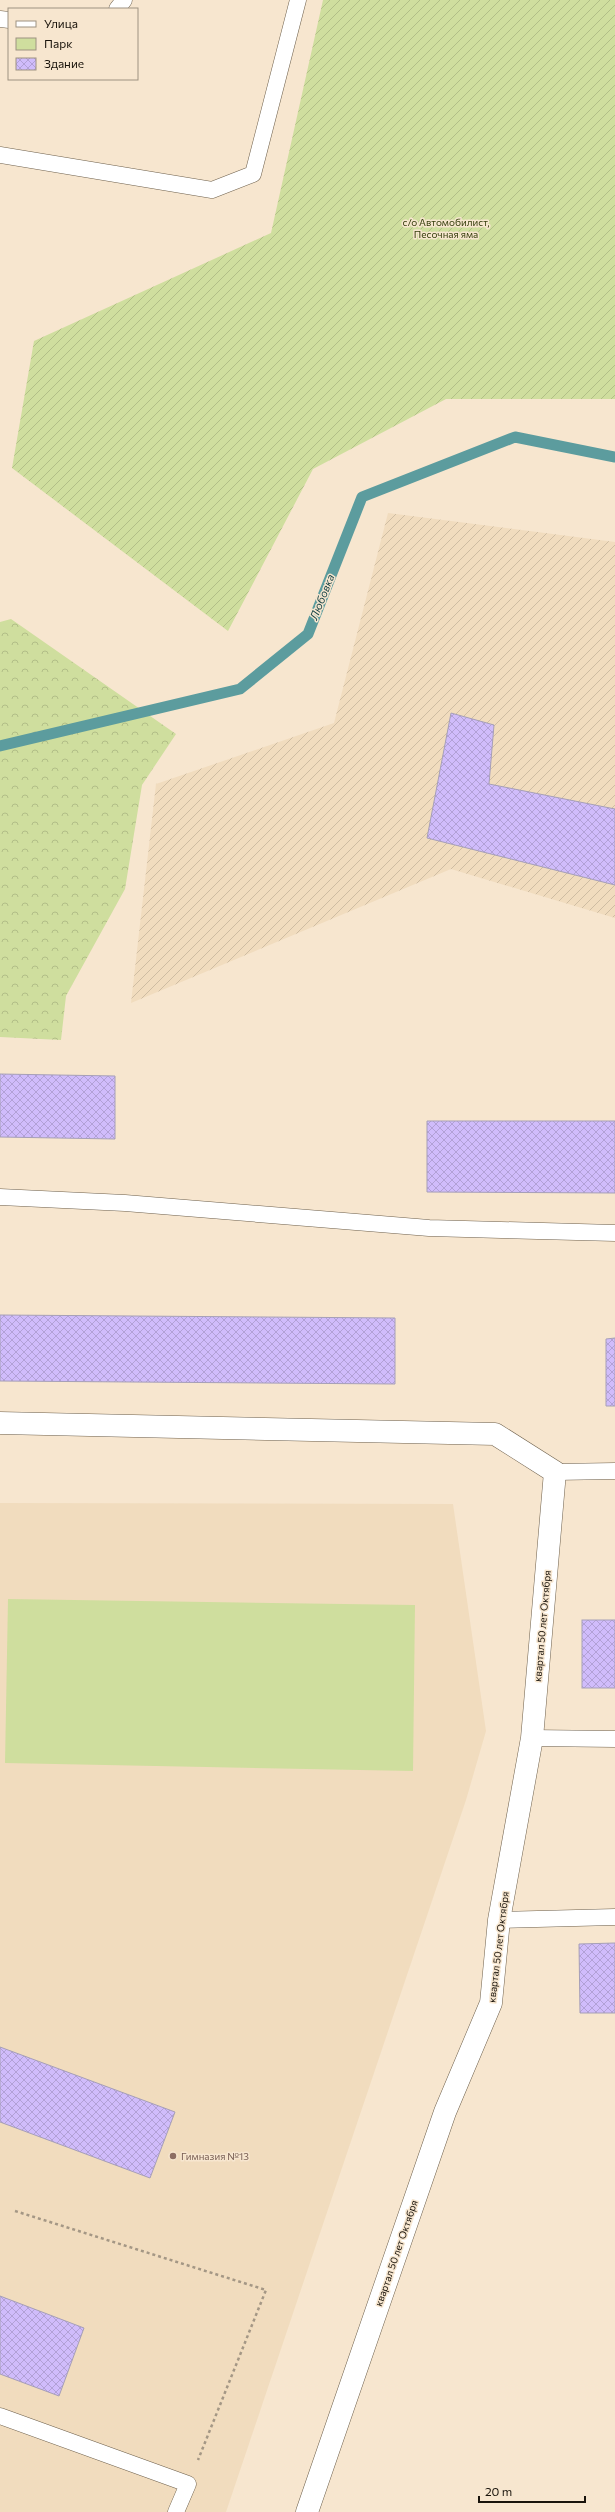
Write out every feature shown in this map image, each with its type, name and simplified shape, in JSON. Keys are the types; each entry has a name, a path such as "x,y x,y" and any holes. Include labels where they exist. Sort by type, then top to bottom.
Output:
{"street":[{"path":"0,1423 495,1434 555,1472"},
{"name":"квартал 50 лет Октября","path":"307,2512 445,2112 491,2003 499,1920 532,1738 555,1472"}],"lane":[{"path":"118,8 124,0"},
{"path":"0,155 212,190 253,174 298,0"},
{"path":"0,1197 125,1203 428,1228 615,1233"},
{"path":"555,1472 615,1471"},
{"path":"532,1738 615,1739"},
{"path":"499,1920 615,1917"},
{"path":"0,2416 188,2484 176,2512"}],"path":[{"path":"15,2212 266,2290 188,2484"}],"shaded area":[{"path":"388,513 615,542 615,918 451,869 131,1003 156,784 334,723"},
{"name":"Гимназия №13","path":"0,1503 453,1504 486,1731 466,1800 226,2512 0,2512"}],"green space":[{"name":"с/о Автомобилист, Песочная яма","path":"323,0 615,0 615,399 446,399 313,469 228,631 12,468 34,341 271,233"},
{"path":"11,619 176,734 142,785 125,889 66,996 61,1040 0,1037 0,622"},
{"path":"8,1599 415,1605 413,1771 5,1763"}],"building":[{"path":"451,713 494,725 489,784 615,809 615,885 427,838"},
{"path":"0,1074 115,1076 115,1139 0,1137"},
{"path":"427,1121 615,1121 615,1193 427,1192"},
{"path":"0,1315 395,1318 395,1384 0,1381"},
{"path":"615,1338 615,1406 606,1406 606,1339"},
{"path":"582,1620 615,1620 615,1688 582,1688"},
{"path":"615,1943 615,2013 580,2013 579,1944"},
{"path":"0,2047 175,2112 150,2178 0,2122"},
{"path":"0,2296 84,2328 59,2396 0,2374"}],"waterway":[{"name":"Любовка","path":"0,746 240,689 308,634 362,497 515,437 615,457"}],"place":[{"name":"Гимназия №13","path":"173,2156"}]}
